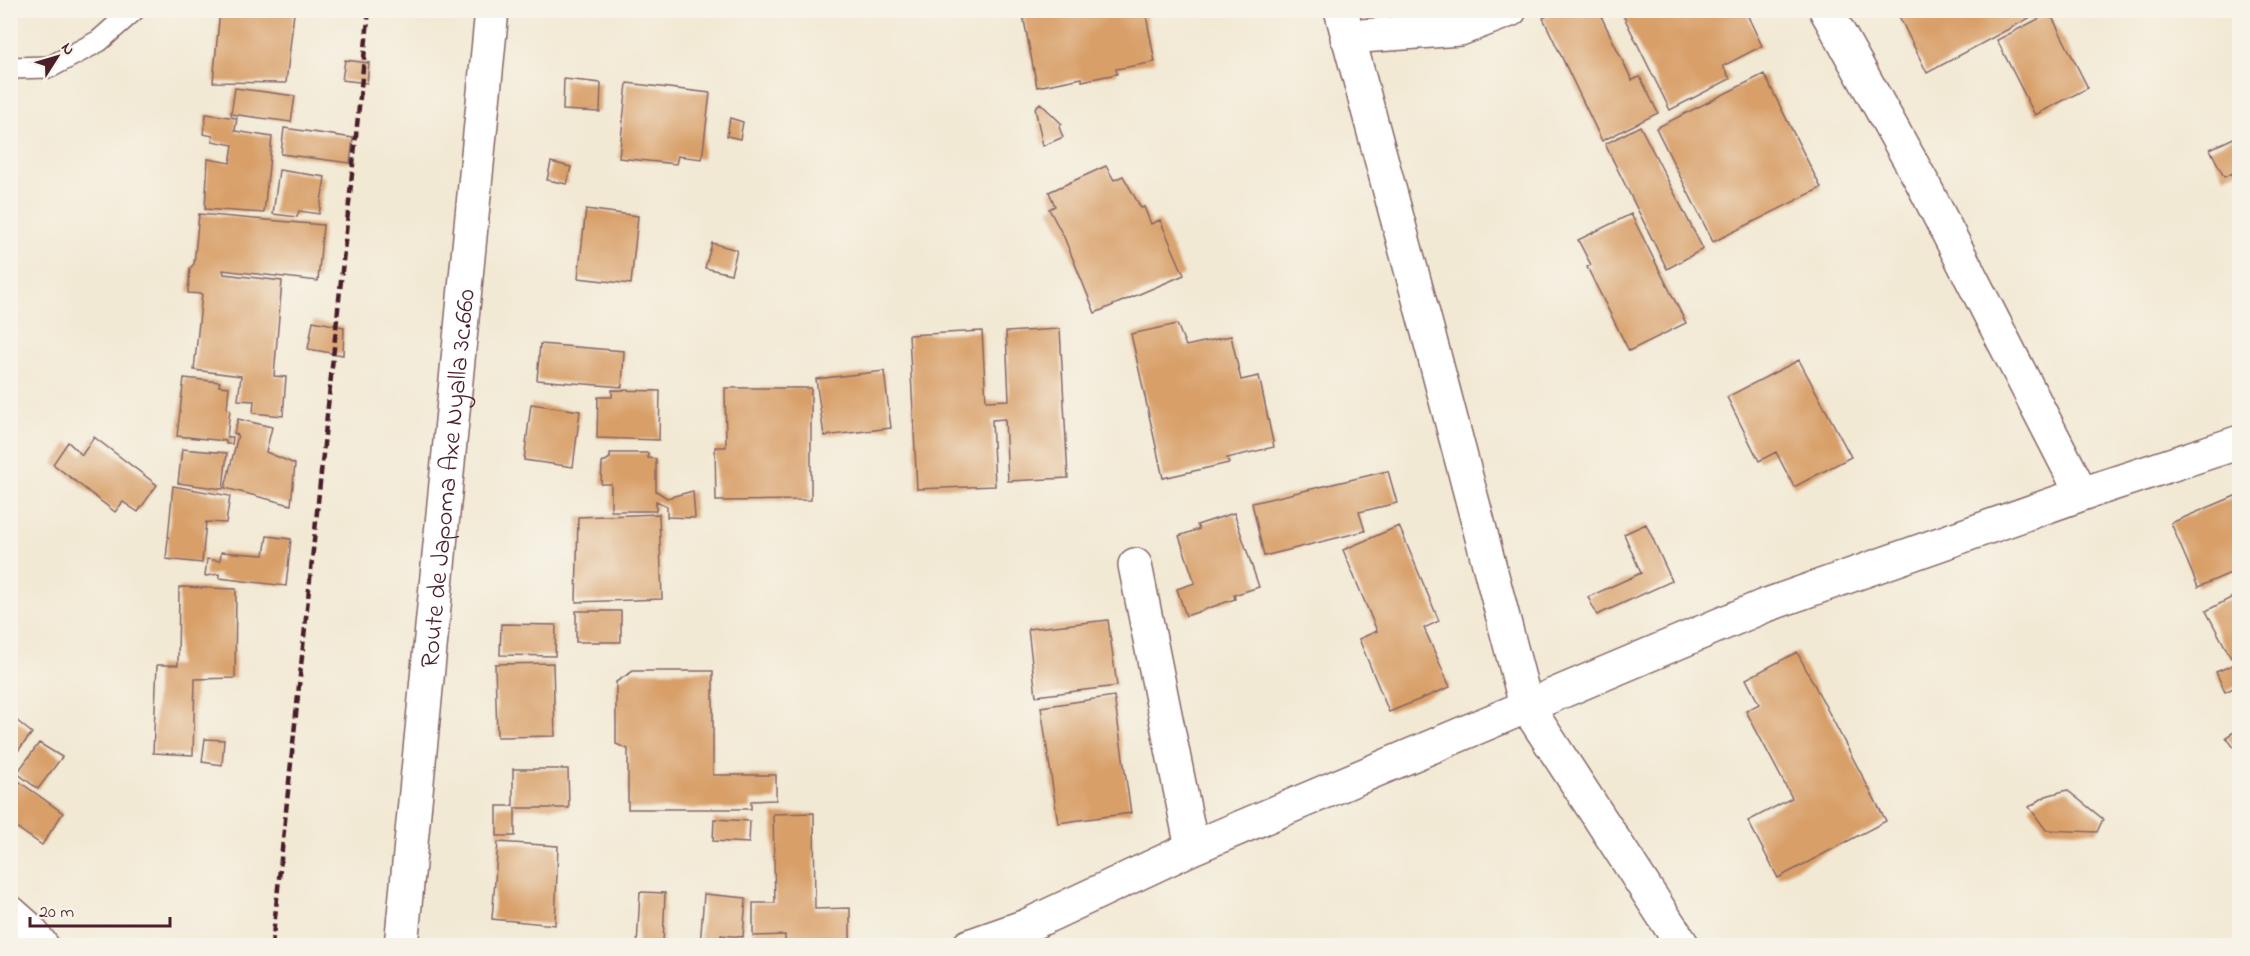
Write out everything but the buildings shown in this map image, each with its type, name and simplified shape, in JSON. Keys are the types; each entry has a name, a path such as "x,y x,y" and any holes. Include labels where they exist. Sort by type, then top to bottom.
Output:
{"street":[{"name":"Route de Japoma Axe Nyalla 3c.660","path":"400,945 492,10"},
{"path":"1510,10 1460,28 1344,24 1526,705 1683,945"},
{"path":"1826,10 1922,182 2082,494"},
{"path":"969,945 1026,926 1192,848 1764,606 2082,494 2240,442"},
{"path":"1135,565 1192,848"},
{"path":"10,912 42,945"}],"lane":[{"path":"10,68 50,67 99,41 134,10"}],"railway":[{"path":"272,946 369,10"}]}
